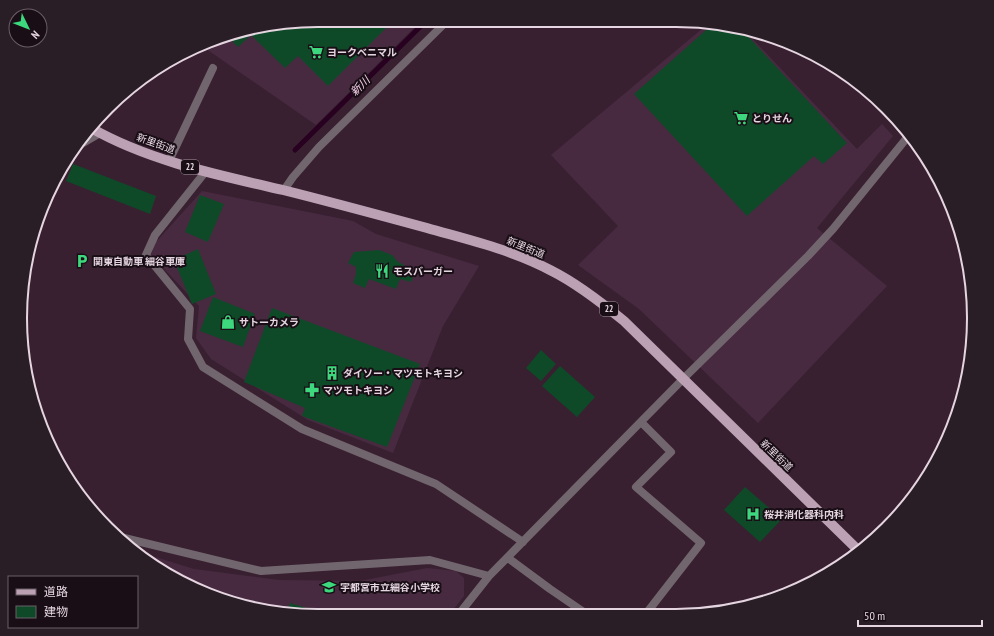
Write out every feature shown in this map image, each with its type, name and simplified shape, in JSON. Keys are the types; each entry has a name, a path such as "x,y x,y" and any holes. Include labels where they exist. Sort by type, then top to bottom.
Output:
{"main road":[{"name":"新里街道","path":"95,131 169,161 485,244 532,261 554,272 601,302 624,321 855,547"}],"street":[{"path":"284,190 293,177 320,147 442,27"},
{"path":"169,161 212,68"},
{"path":"87,141 100,134"},
{"path":"463,609 489,576 683,379 808,256 833,229 906,139"},
{"path":"206,171 154,235 146,256 190,309 188,339 203,367 302,429 436,484 523,542"},
{"path":"641,422 670,452 636,487 700,544 650,609"},
{"path":"129,539 261,571 430,560 489,576"},
{"path":"508,558 579,609"}],"shaded area":[{"path":"318,27 415,27 316,125 207,49 224,42 280,29"},
{"path":"703,28 714,29 751,37 857,149 882,124 893,136 817,228 887,286 758,423 639,309 578,265 618,226 551,155"},
{"path":"202,191 353,221 376,234 479,266 443,326 393,453 308,420 211,359 196,338 199,306 151,255 156,242"},
{"name":"宇都宮市立細谷小学校","path":"149,555 194,569 279,580 360,581 427,568 456,571 464,578 464,596 454,609 318,609 280,607 224,594 189,579"}],"building":[{"name":"ヨークベニマル","path":"318,27 387,27 328,86 298,56 285,68 251,35 280,29"},
{"name":"とりせん","path":"708,29 748,36 847,143 823,164 814,156 747,216 634,94"},
{"name":"ヨークベニマル","path":"251,35 238,47 231,40"},
{"path":"73,164 156,196 150,214 66,181"},
{"path":"200,195 224,204 208,242 185,232"},
{"path":"198,249 216,294 192,304 174,260"},
{"name":"モスバーガー","path":"379,250 392,255 398,262 404,265 403,269 414,274 411,282 400,279 396,289 369,279 365,288 353,283 356,274 356,267 348,263 354,252"},
{"name":"サトーカメラ","path":"213,297 255,314 243,347 200,331"},
{"name":"ダイソー・マツモトキヨシ","path":"272,308 420,364 387,447 302,416 305,408 244,382"},
{"path":"541,350 556,364 541,381 526,368"},
{"path":"560,366 595,397 577,417 542,386"},
{"name":"桜井消化器科内科","path":"745,487 782,519 760,542 724,510"},
{"path":"290,603 308,608 299,608 289,607"}],"waterway":[{"name":"新川","path":"295,150 420,27"}],"place":[{"name":"ヨークベニマル","path":"316,52"},
{"name":"とりせん","path":"741,118"},
{"name":"関東自動車 細谷車庫","path":"82,261"},
{"name":"モスバーガー","path":"382,271"},
{"name":"サトーカメラ","path":"228,322"},
{"name":"ダイソー・マツモトキヨシ","path":"332,373"},
{"name":"マツモトキヨシ","path":"312,390"},
{"name":"桜井消化器科内科","path":"753,514"},
{"name":"宇都宮市立細谷小学校","path":"329,587"}]}
